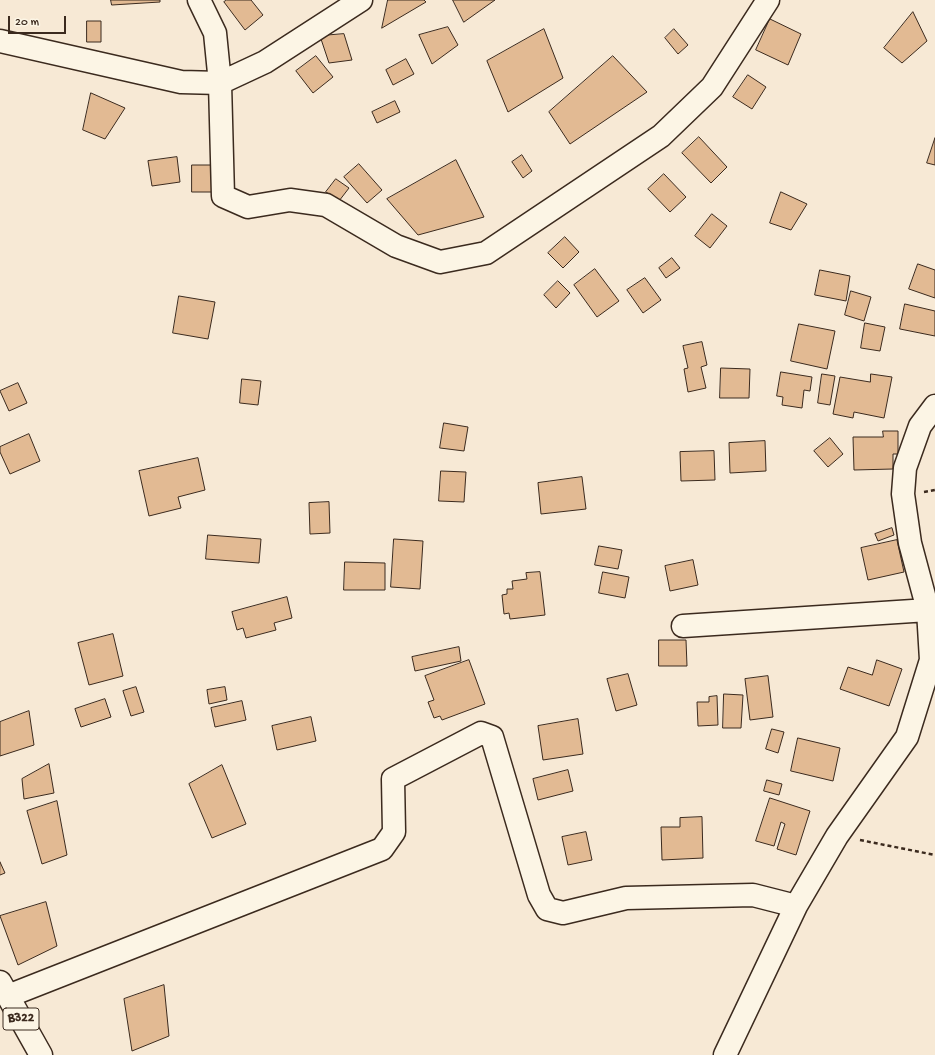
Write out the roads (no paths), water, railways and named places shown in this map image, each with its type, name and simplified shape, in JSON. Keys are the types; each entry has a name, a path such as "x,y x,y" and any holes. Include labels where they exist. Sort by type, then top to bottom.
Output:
{"street":[{"path":"199,0 215,33 220,83 223,196 248,207 290,200 326,205 396,246 440,262 486,253 661,136 712,87 768,0"},
{"path":"0,41 181,82 220,83 264,62 361,0"},
{"path":"725,1055 796,906 837,836 907,737 931,660 928,610 910,543 904,494 905,468 920,426 935,406"},
{"path":"683,626 928,610"},
{"path":"4,989 382,850 394,832 394,780 481,733 492,737 540,895 547,909 563,913 626,898 753,895 796,906"},
{"name":"B322","path":"4,989 41,1055"}]}
